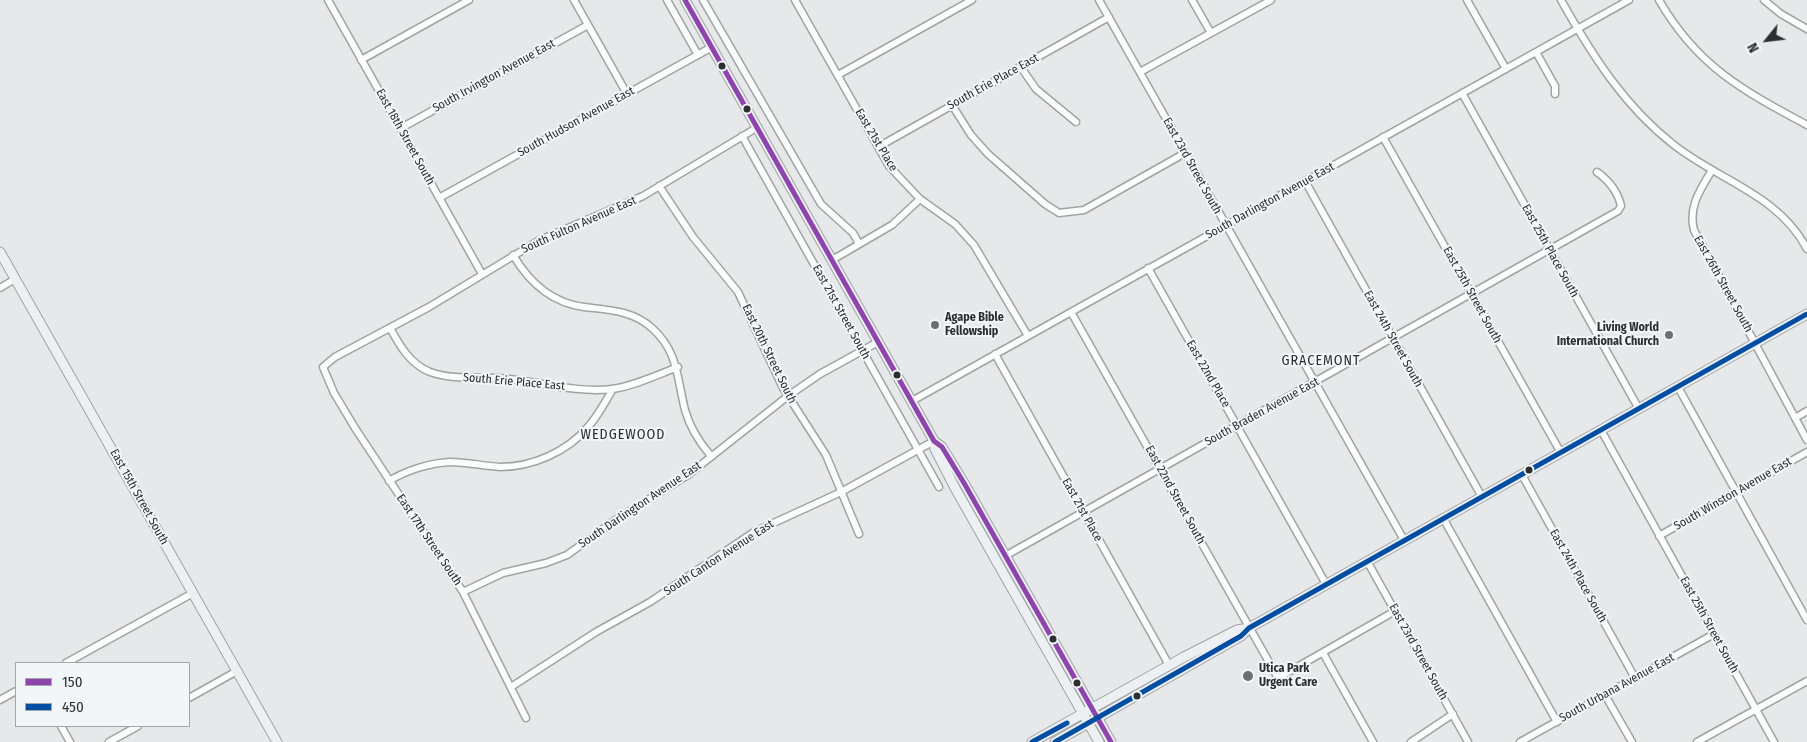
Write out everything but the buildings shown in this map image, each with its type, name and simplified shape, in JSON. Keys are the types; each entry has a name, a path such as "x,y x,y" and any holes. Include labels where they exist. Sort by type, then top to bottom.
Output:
{"main road":[{"name":"East 21st Street South","path":"685,0 912,401 934,441 955,488 1099,742"},
{"name":"East 15th Street South","path":"0,252 277,742"},
{"path":"1055,742 1241,636 1249,628 1326,584 1807,314"},
{"name":"East 21st Street South","path":"934,441 942,447 964,483 1111,742"},
{"path":"955,488 964,483"},
{"path":"1000,566 1005,556"},
{"path":"1032,742 1169,665 1237,630 1249,628"}],"street":[{"name":"East 18th Street South","path":"328,0 482,274"},
{"path":"362,60 469,0"},
{"path":"574,0 627,94"},
{"path":"667,0 698,55"},
{"path":"704,0 821,204 853,233 859,244"},
{"path":"838,76 972,0"},
{"name":"East 23rd Street South","path":"1099,0 1404,540"},
{"path":"1192,0 1211,33"},
{"path":"1140,72 1271,0"},
{"path":"1467,0 1506,69"},
{"path":"1561,0 1600,67 1641,116 1676,147 1762,198 1786,219 1807,248"},
{"name":"South Darlington Avenue East","path":"912,401 1628,0"},
{"path":"1659,0 1688,43 1718,72 1750,94 1807,125"},
{"path":"1764,0 1781,14 1807,29"},
{"name":"East 21st Place","path":"799,1 838,76 889,166 920,199 955,224 974,245 1028,336"},
{"name":"South Erie Place East","path":"878,147 1109,17"},
{"name":"South Irvington Avenue East","path":"401,128 588,25"},
{"name":"South Hudson Avenue East","path":"439,198 712,47"},
{"path":"1536,52 1555,86 1555,94"},
{"path":"1020,66 1036,88 1076,122"},
{"name":"East 25th Place South","path":"1462,94 1639,409"},
{"path":"952,105 971,136 988,154 1045,204 1059,213 1072,213 1084,210 1185,153"},
{"name":"South Fulton Avenue East","path":"323,367 335,357 390,328 538,241 623,205 659,186 758,127"},
{"name":"East 21st Street South","path":"742,136 939,487"},
{"name":"East 25th Street South","path":"1383,138 1561,453"},
{"name":"East 26th Street South","path":"1712,170 1694,202 1691,220 1698,241 1807,440"},
{"name":"South Braden Avenue East","path":"1005,556 1472,295 1618,211 1621,206 1608,180 1597,172"},
{"name":"East 24th Street South","path":"1305,182 1482,497"},
{"name":"East 20th Street South","path":"659,186 694,237 738,292 788,396 826,455 859,534"},
{"path":"832,260 892,226 920,199"},
{"path":"513,255 532,281 555,298 584,307 602,308 625,313 645,322 667,345 678,367 689,420 701,444 711,456"},
{"name":"East 22nd Place","path":"1148,268 1326,584"},
{"path":"0,288 15,279"},
{"name":"East 22nd Street South","path":"1071,312 1278,678 1323,653"},
{"name":"South Erie Place East","path":"390,328 404,353 419,365 429,371 452,376 508,379 580,388 612,389 651,378 678,367"},
{"name":"South Darlington Avenue East","path":"463,592 503,573 546,563 567,555 617,519 688,475 788,396 820,374 878,342"},
{"name":"East 21st Place","path":"995,354 1169,665"},
{"name":"East 17th Street South","path":"323,367 334,394 463,592 526,718"},
{"path":"1678,387 1807,620"},
{"path":"389,481 398,475 436,464 451,462 508,466 531,463 546,458 569,444 588,428 612,389"},
{"path":"1795,418 1807,411"},
{"name":"East 25th Street South","path":"1600,430 1774,742"},
{"name":"South Canton Avenue East","path":"511,687 596,632 650,602 754,532 841,492 934,441"},
{"name":"South Winston Avenue East","path":"1659,536 1807,452"},
{"name":"East 24th Place South","path":"1522,475 1635,678"},
{"path":"1443,518 1557,722"},
{"name":"East 23rd Street South","path":"1367,561 1468,742"},
{"path":"68,662 192,592"},
{"path":"1373,742 1323,653 1395,611"},
{"name":"South Urbana Avenue East","path":"1520,742 1714,634"},
{"path":"190,697 237,671"},
{"path":"1698,742 1807,681"},
{"path":"0,700 15,692"},
{"path":"1606,694 1632,742"},
{"path":"1411,742 1453,714"},
{"path":"62,727 70,742"},
{"path":"109,742 136,727"}],"transit line":[{"name":"150","path":"685,0 934,441 942,447 964,483 1111,742"},
{"name":"450","path":"1055,742 1241,636 1249,628 1807,314"},
{"name":"450","path":"1032,742 1067,723"}],"place":[{"name":"Agape Bible Fellowship","path":"935,325"},
{"name":"Living World International Church","path":"1669,335"},
{"name":"Utica Park Urgent Care","path":"1248,676"}],"district":[{"name":"GRACEMONT","path":"1321,361"},
{"name":"WEDGEWOOD","path":"623,435"}]}
